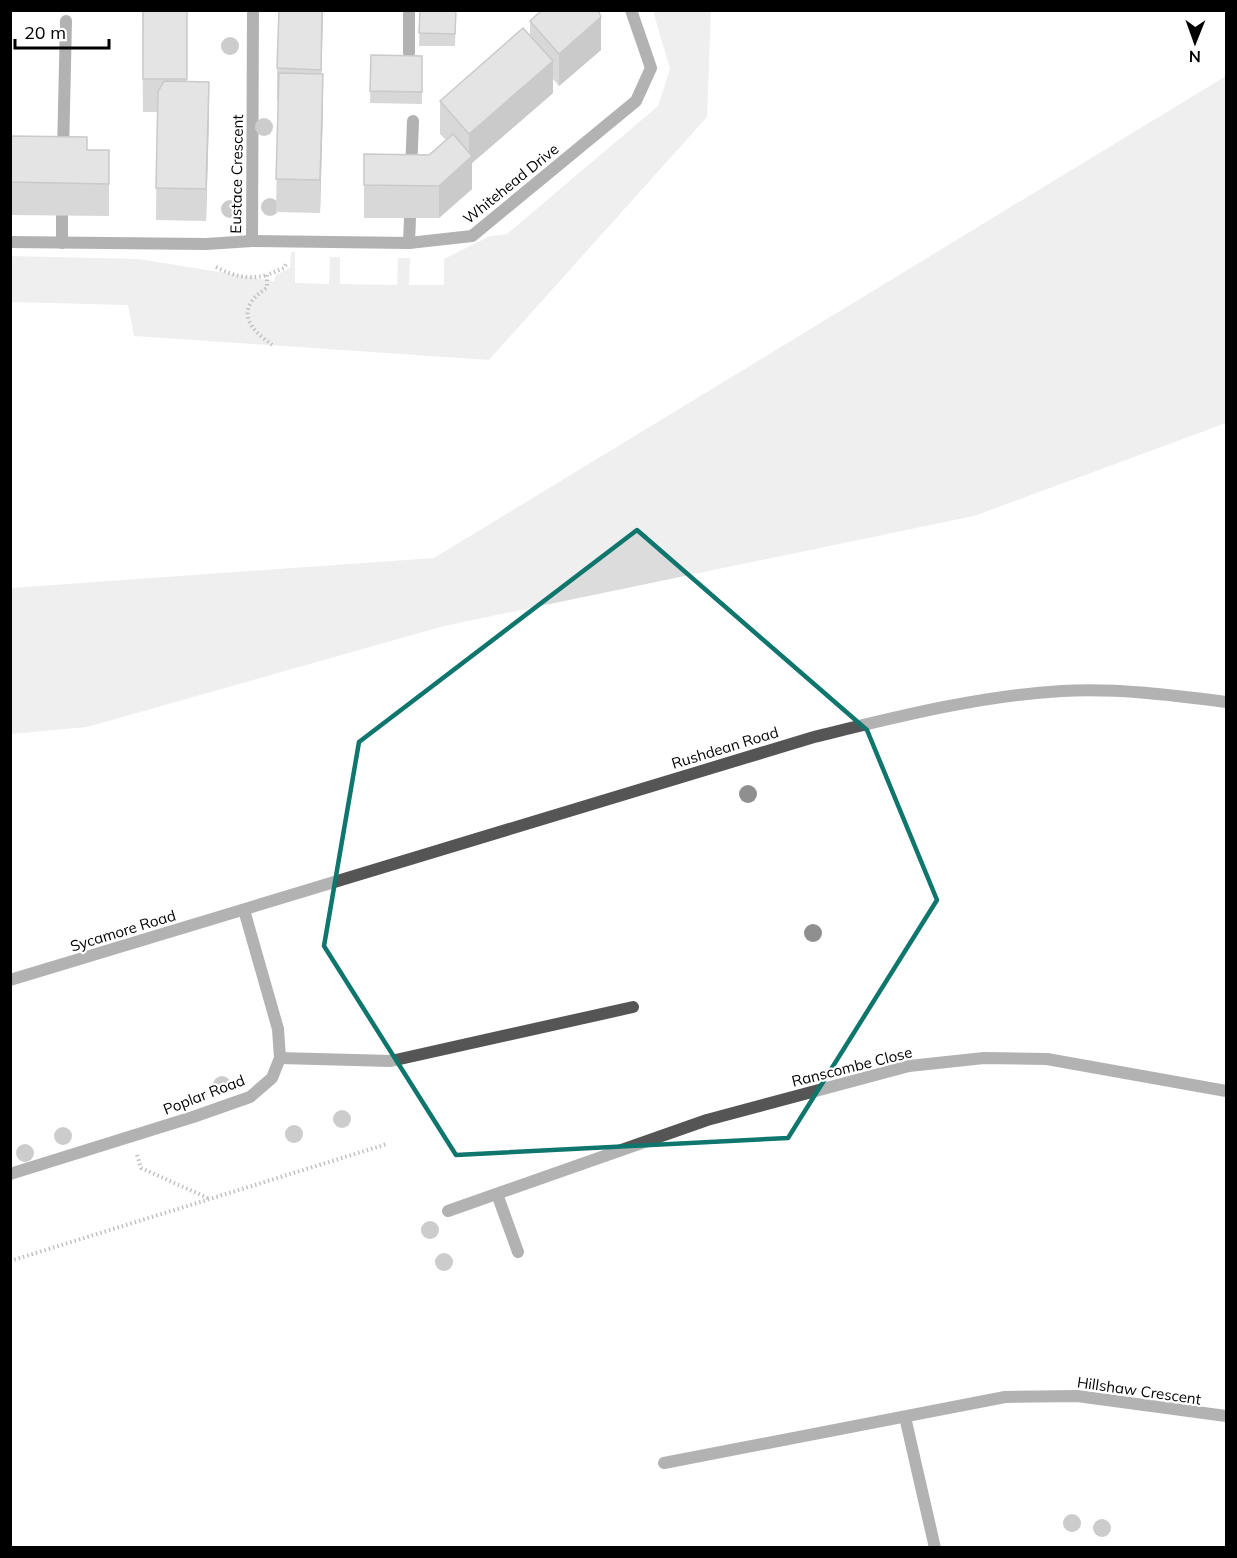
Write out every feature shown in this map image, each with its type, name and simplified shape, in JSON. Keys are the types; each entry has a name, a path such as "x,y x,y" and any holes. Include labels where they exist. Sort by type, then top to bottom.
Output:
{"street":[{"name":"Eustace Crescent","path":"10,242 213,244 252,241 253,10"},
{"path":"409,10 409,52"},
{"name":"Whitehead Drive","path":"252,241 409,243 472,236 636,100 651,68 631,10"},
{"path":"63,170 66,21"},
{"path":"411,188 413,121"},
{"path":"62,216 62,243"},
{"path":"409,243 410,218"},
{"name":"Rushdean Road","path":"244,910 814,737 912,712 997,698 1063,691 1131,691 1227,702"},
{"path":"244,910 279,1029 280,1058 391,1060 633,1006"},
{"name":"Sycamore Road","path":"10,980 244,910"},
{"name":"Poplar Road","path":"10,1174 250,1097 272,1078 280,1058"},
{"name":"Ranscombe Close","path":"448,1211 707,1120 909,1066 984,1058 1047,1059 1227,1091"},
{"path":"497,1194 518,1252"},
{"name":"Hillshaw Crescent","path":"664,1463 1005,1397 1067,1396 1227,1416"},
{"path":"905,1417 935,1548"}],"path":[{"path":"213,244 214,266 243,278 253,278 267,275 286,266 287,241"},
{"path":"267,275 268,286 252,301 248,315 254,330 272,345"},
{"path":"130,1137 141,1168 211,1199"},
{"path":"10,1261 387,1144"}],"highlighted area":[{"path":"637,530 867,730 937,900 788,1138 456,1155 324,946 359,742"}],"shaded area":[{"path":"653,11 711,11 707,117 489,360 134,336 128,305 11,302 11,256 139,259 274,281 276,275 290,268 291,252 295,252 295,283 329,284 330,257 340,257 340,284 397,285 398,258 410,258 409,285 444,285 444,259 490,236 507,234 658,106 670,69"},
{"path":"1226,76 1226,423 974,516 444,626 87,727 11,734 11,588 434,558"}],"building":[{"path":"143,10 187,10 187,79 143,79"},
{"path":"279,10 322,10 321,70 277,68"},
{"path":"420,10 456,10 455,34 419,33"},
{"path":"542,10 598,10 601,17 559,54 530,21"},
{"path":"523,28 553,61 469,134 440,101"},
{"path":"371,55 422,56 422,92 370,91"},
{"path":"279,73 323,74 320,180 276,179"},
{"path":"164,81 209,82 206,189 156,188 158,92"},
{"path":"453,134 472,156 439,186 364,185 364,154 429,155"},
{"path":"10,136 87,137 87,150 109,150 109,184 10,182"}]}
